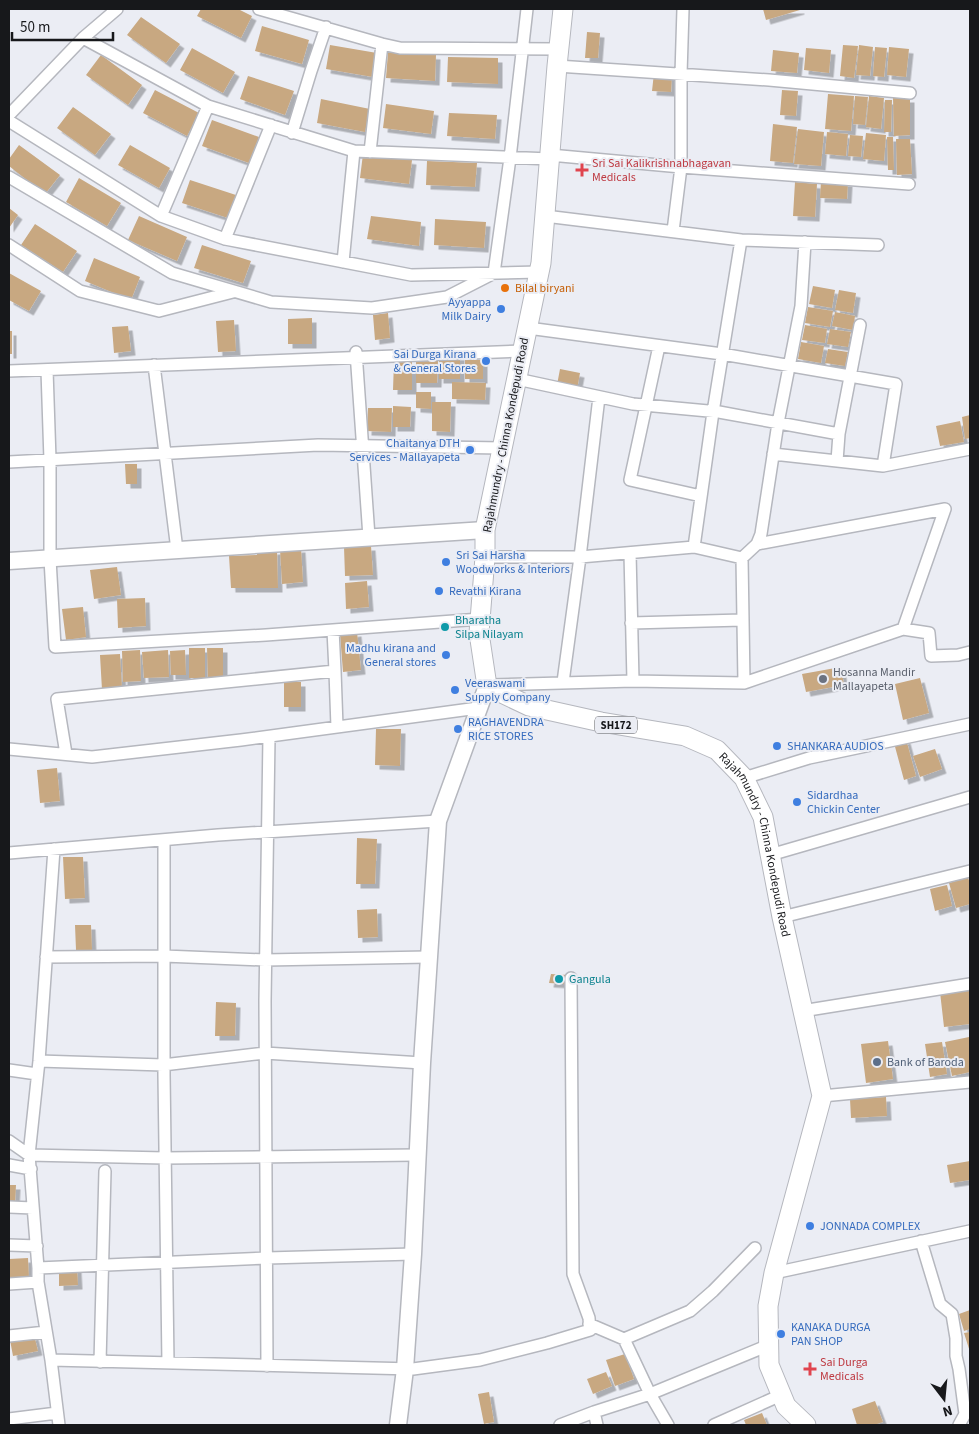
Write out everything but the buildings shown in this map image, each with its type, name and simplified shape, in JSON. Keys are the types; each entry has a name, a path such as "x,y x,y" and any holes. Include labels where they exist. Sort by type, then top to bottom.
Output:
{"main road":[{"name":"Rajahmundry - Chinna Kondepudi Road","path":"563,9 539,272 485,530 485,557 479,633 487,686 528,706 601,722 684,736 717,750 744,778 763,817 782,917 822,1096 774,1273 768,1306 769,1365 786,1406 806,1425"},
{"path":"9,561 485,530"},
{"path":"398,1425 405,1369 413,1254 416,1155 438,821 487,686"}],"street":[{"path":"9,115 83,38 117,9"},
{"path":"259,9 400,48 521,49 558,58 681,74 910,93"},
{"path":"494,273 510,158 527,9"},
{"path":"673,232 681,167 683,9"},
{"path":"292,133 310,71 326,27"},
{"path":"83,38 208,106 354,151 510,158 550,157 909,184"},
{"path":"370,152 382,44"},
{"path":"161,216 208,106"},
{"path":"9,121 161,216 225,238 411,275 539,272"},
{"path":"225,238 271,126"},
{"path":"344,262 354,151"},
{"path":"9,177 172,273 271,302 372,308 447,296 494,273"},
{"path":"545,216 740,240 878,245"},
{"path":"694,547 740,240"},
{"path":"744,683 742,558 757,544 760,534 778,424 801,306 806,242"},
{"path":"9,245 80,291 159,312 234,291"},
{"path":"837,461 839,434 860,325"},
{"path":"528,328 722,354 896,384 883,466"},
{"path":"659,346 630,480 701,496"},
{"path":"9,371 356,354 523,352"},
{"path":"356,354 369,537"},
{"path":"154,365 177,550"},
{"path":"47,370 50,460 50,559 55,647 480,619"},
{"path":"517,379 645,405 713,412 839,434"},
{"path":"563,682 599,397"},
{"path":"9,462 318,445 502,448"},
{"path":"773,454 883,466 970,448"},
{"path":"757,544 945,508 903,629"},
{"path":"485,557 580,557 694,547 742,558"},
{"path":"630,553 632,681"},
{"path":"631,623 742,620"},
{"path":"487,686 632,681 744,683 903,629 930,633 931,656 958,655 970,652"},
{"path":"332,630 337,727"},
{"path":"66,754 57,699 335,672"},
{"path":"9,749 92,757 269,737 478,708"},
{"path":"744,778 809,758 970,724"},
{"path":"267,1366 265,960 269,737"},
{"path":"770,855 970,797"},
{"path":"9,852 438,821"},
{"path":"164,840 164,1065 168,1363"},
{"path":"54,850 39,1061 29,1155 37,1246 38,1282 51,1360 59,1425"},
{"path":"782,917 970,871"},
{"path":"46,957 164,956 265,960 428,957"},
{"path":"51,1360 405,1369 480,1360 590,1330 589,1318 573,1274 571,978"},
{"path":"802,1011 970,984"},
{"path":"39,1061 164,1065 265,1052 422,1063"},
{"path":"9,1070 37,1074"},
{"path":"822,1096 970,1082"},
{"path":"9,1141 29,1155 165,1158 416,1155"},
{"path":"9,1165 31,1169"},
{"path":"100,1362 105,1171"},
{"path":"9,1207 34,1208"},
{"path":"774,1273 970,1231"},
{"path":"921,1242 940,1304 952,1314 965,1414 959,1425"},
{"path":"9,1245 37,1246"},
{"path":"624,1339 690,1311 713,1291 754,1248"},
{"path":"38,1268 413,1254"},
{"path":"9,1284 38,1282"},
{"path":"589,1324 624,1339 650,1394 668,1425"},
{"path":"9,1336 46,1332"},
{"path":"560,1425 650,1394 769,1345"},
{"path":"714,1425 782,1395"},
{"path":"594,1412 597,1425"},
{"path":"10,1425 9,1419 57,1413"}],"place":[{"name":"Sri Sai Kalikrishnabhagavan Medicals","path":"582,170"},
{"name":"Bilal biryani","path":"505,288"},
{"name":"Ayyappa Milk Dairy","path":"501,309"},
{"name":"Sai Durga Kirana & General Stores","path":"486,361"},
{"name":"Chaitanya DTH Services - Mallayapeta","path":"470,450"},
{"name":"Sri Sai Harsha Woodworks & Interiors","path":"446,562"},
{"name":"Revathi Kirana","path":"439,591"},
{"name":"Bharatha Silpa Nilayam","path":"445,627"},
{"name":"Madhu kirana and General stores","path":"446,655"},
{"name":"Hosanna Mandir Mallayapeta","path":"823,679"},
{"name":"Veeraswami Supply Company","path":"455,690"},
{"name":"RAGHAVENDRA RICE STORES","path":"458,729"},
{"name":"SHANKARA AUDIOS","path":"777,746"},
{"name":"Sidardhaa Chickin Center","path":"797,802"},
{"name":"Gangula","path":"559,979"},
{"name":"Bank of Baroda","path":"877,1062"},
{"name":"JONNADA COMPLEX","path":"810,1226"},
{"name":"KANAKA DURGA PAN SHOP","path":"781,1334"},
{"name":"Sai Durga Medicals","path":"810,1369"}]}
